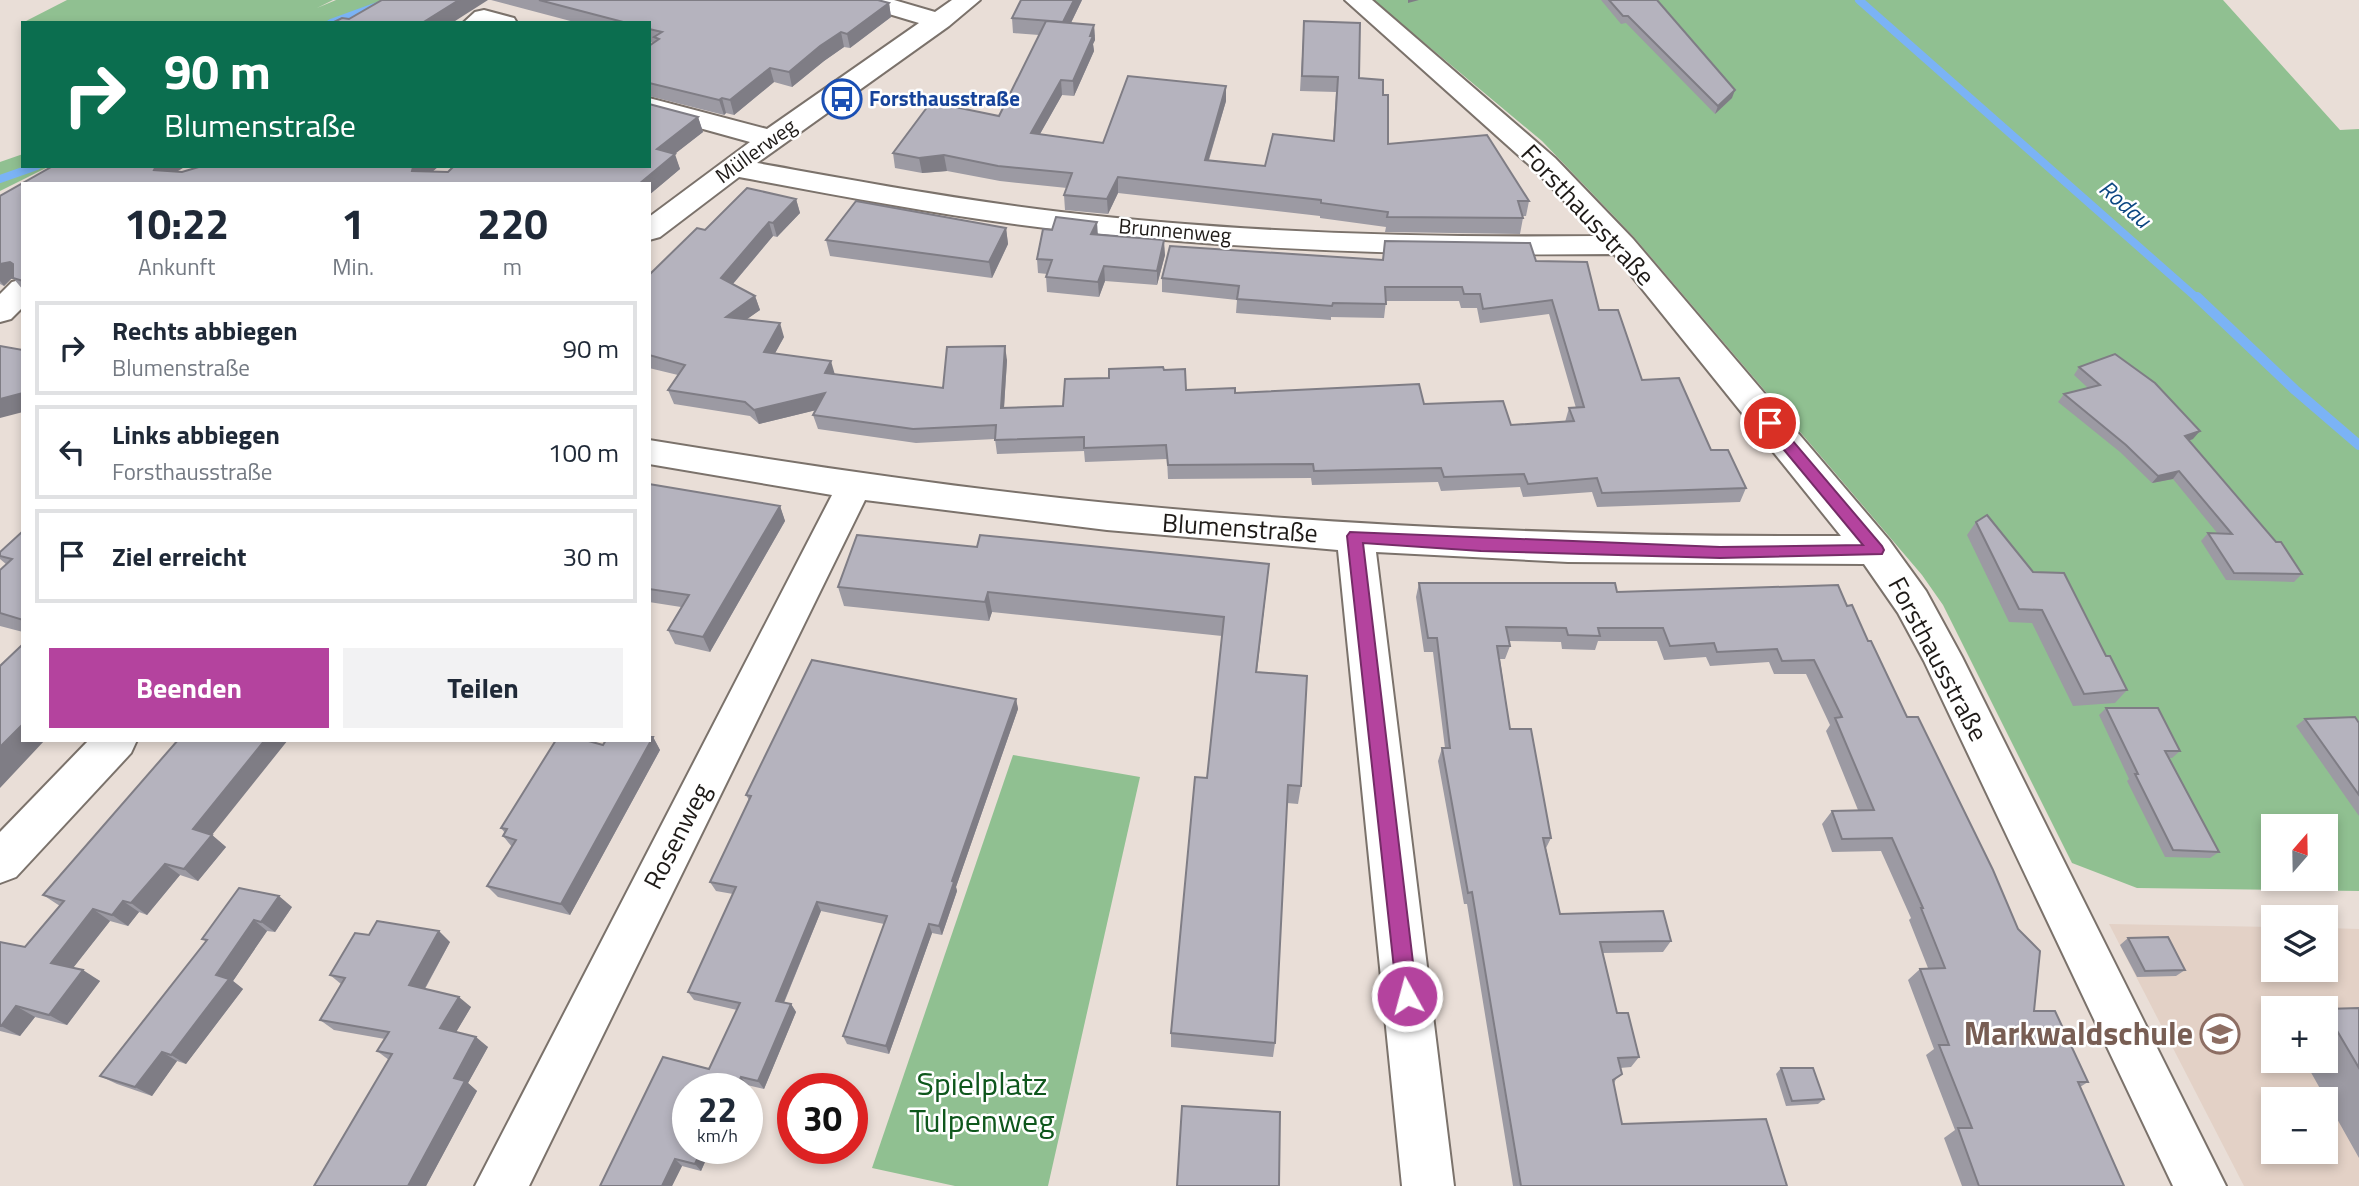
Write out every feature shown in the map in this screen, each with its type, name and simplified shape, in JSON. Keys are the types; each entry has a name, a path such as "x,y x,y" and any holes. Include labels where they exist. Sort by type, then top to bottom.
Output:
{"street":[{"path":"868,0 940,21"},
{"name":"Müllerweg","path":"651,229 771,139 968,0"},
{"name":"Forsthausstraße","path":"1357,0 1545,164 1622,245 1876,550 1912,602 1942,657 2200,1186"},
{"path":"479,21 484,18 497,21"},
{"path":"651,107 771,139"},
{"name":"Brunnenweg","path":"733,167 984,211 1147,230 1428,246 1622,245"},
{"path":"0,312 21,291"},
{"path":"0,322 21,325"},
{"name":"Blumenstraße","path":"651,452 854,486 1165,523 1481,545 1720,552 1876,550"},
{"name":"Rosenweg","path":"501,1186 854,486"},
{"path":"1355,536 1428,1186"},
{"path":"0,863 114,742"}],"shaded area":[{"name":"Markwaldschule","path":"2109,924 2261,927 2261,982 2338,982 2338,928 2359,929 2359,1186 2244,1186"}],"green space":[{"path":"67,0 333,0 317,8 336,0 410,0 357,21 26,21"},
{"path":"1373,0 2223,0 2340,130 2359,129 2359,891 2338,891 2338,814 2261,814 2261,890 2137,888 2072,863 1943,605 1922,575 1633,236 1542,141"},
{"path":"21,155 21,168 46,168 0,191 0,162"},
{"name":"Spielplatz Tulpenweg","path":"1013,755 1140,777 1048,1186 955,1186 872,1168"}],"building":[{"path":"382,0 459,0 425,21 336,21 349,19"},
{"path":"539,0 878,0 889,3 847,34 841,32 820,46 789,72 770,68 730,100 719,100 651,83 651,45 659,39 654,37 662,32 651,29 651,21 619,21"},
{"path":"1021,0 1074,0 1063,22 1012,18"},
{"path":"1609,0 1657,0 1735,90 1718,106"},
{"path":"1046,21 1094,25 1090,36 1093,36 1073,81 1061,80 1031,133 1103,143 1128,76 1226,86 1205,160 1265,166 1273,134 1334,141 1338,77 1302,76 1304,21 1360,23 1359,78 1383,80 1383,95 1388,95 1388,144 1487,135 1529,201 1518,201 1523,218 1387,217 1388,212 1321,203 1321,200 1118,177 1107,199 1064,195 1072,173 998,166 944,155 919,158 893,153 931,102 999,116"},
{"path":"651,105 698,117 657,149 675,154 641,182 25,182 49,168 155,168 154,170 182,172 195,168 413,168 412,171 448,172 452,168 651,168"},
{"path":"21,184 21,280 13,278 13,264 0,264 0,196"},
{"path":"747,188 796,199 773,223 769,222 721,278 755,296 726,317 780,323 764,352 831,361 825,373 943,388 947,347 1005,346 1001,408 1063,406 1065,379 1109,378 1109,369 1163,367 1164,370 1185,369 1186,390 1235,388 1235,393 1419,384 1424,404 1503,401 1511,425 1574,421 1569,408 1584,407 1552,300 1483,309 1480,294 1464,294 1462,287 1385,287 1386,304 1333,303 1332,306 1237,299 1239,286 1162,278 1170,246 1383,260 1385,241 1530,243 1536,261 1587,262 1599,310 1618,310 1642,380 1679,378 1711,450 1728,450 1746,488 1602,493 1597,478 1528,484 1524,474 1444,477 1441,468 1314,471 1313,464 1168,465 1166,445 1084,448 1084,437 995,440 996,425 913,429 813,415 825,393 754,410 745,402 668,390 685,365 651,356 651,273 697,228 705,230"},
{"path":"856,201 1006,228 989,262 826,240"},
{"path":"1056,217 1097,222 1091,234 1164,240 1157,271 1104,266 1098,282 1046,277 1052,260 1037,259 1043,229 1052,230"},
{"path":"0,346 21,350 21,394 0,399"},
{"path":"2115,354 2155,383 2200,431 2185,436 2276,542 2281,542 2302,574 2234,573 2208,533 2232,534 2179,471 2158,476 2126,445 2064,394 2100,385 2079,367"},
{"path":"651,484 780,506 703,637 668,630 689,595 651,589"},
{"path":"1987,515 2033,572 2064,573 2106,656 2110,656 2127,690 2084,694 2042,610 2019,609 1976,522"},
{"path":"21,533 21,619 0,613 0,570 12,559 0,556 0,552"},
{"path":"857,535 977,547 980,535 1269,564 1256,672 1307,676 1301,786 1288,785 1275,1043 1171,1033 1195,777 1207,778 1224,617 988,592 985,602 838,587"},
{"path":"1419,583 1615,583 1617,592 1838,585 1847,606 1852,605 1868,641 1871,641 1907,717 1918,717 1993,870 2018,929 2040,951 2034,1011 2055,1011 2088,1082 2078,1082 2124,1186 1979,1186 1958,1128 1972,1128 1939,1045 1949,1045 1920,969 1945,968 1923,908 1892,838 1842,839 1832,811 1874,810 1835,718 1842,717 1814,660 1782,661 1777,649 1717,652 1714,643 1670,646 1663,628 1598,628 1600,636 1568,635 1566,628 1506,627 1510,646 1497,646 1510,729 1531,729 1551,838 1543,838 1560,914 1663,911 1671,941 1600,942 1617,1013 1628,1013 1639,1057 1618,1058 1622,1074 1613,1080 1622,1124 1766,1119 1787,1186 1521,1186 1472,892 1468,893 1442,748 1450,748 1437,638 1428,638"},
{"path":"21,646 21,726 0,747 0,666"},
{"path":"812,660 1016,699 952,881 954,882 939,926 929,924 886,1046 843,1036 887,916 817,902 776,1001 791,1004 761,1073 672,1073 673,1164 662,1186 600,1186 663,1057 709,1069 740,1003 688,992 736,887 710,882 751,796 746,795"},
{"path":"2106,708 2158,708 2180,751 2165,751 2219,852 2173,850"},
{"path":"2355,717 2359,723 2359,795 2305,719"},
{"path":"176,742 263,742 193,829 212,835 184,869 165,864 131,903 123,901 112,915 93,909 51,963 83,970 49,1015 16,1006 0,1026 0,942 25,947 64,901 43,895"},
{"path":"555,742 592,742 603,745 605,742 650,742 561,904 487,886 516,840 503,836 507,829 501,828"},
{"path":"239,888 279,896 261,922 254,920 216,975 229,979 171,1055 162,1052 135,1087 100,1076 207,940 202,939"},
{"path":"377,921 439,931 409,985 459,997 440,1028 476,1037 454,1078 465,1081 408,1186 314,1186 392,1054 377,1051 389,1032 320,1020 345,978 330,975 355,933 369,935"},
{"path":"2168,937 2185,970 2145,971 2128,938"},
{"path":"2359,1008 2359,1068 2338,1032 2338,1009"},
{"path":"1781,1068 1813,1068 1824,1099 1792,1101"},
{"path":"1182,1106 1280,1112 1279,1186 1177,1186"}],"waterway":[{"path":"336,21 394,0"},
{"name":"Rodau","path":"1859,0 2198,299"},
{"path":"0,179 31,168"},
{"name":"Rodau","path":"2197,297 2295,390 2359,445"}],"place":[{"name":"Forsthausstraße","path":"842,99"},
{"name":"Markwaldschule","path":"2220,1034"}],"route":[{"path":"1407,996 1355,536 1481,545 1720,552 1876,550 1770,423"}]}
